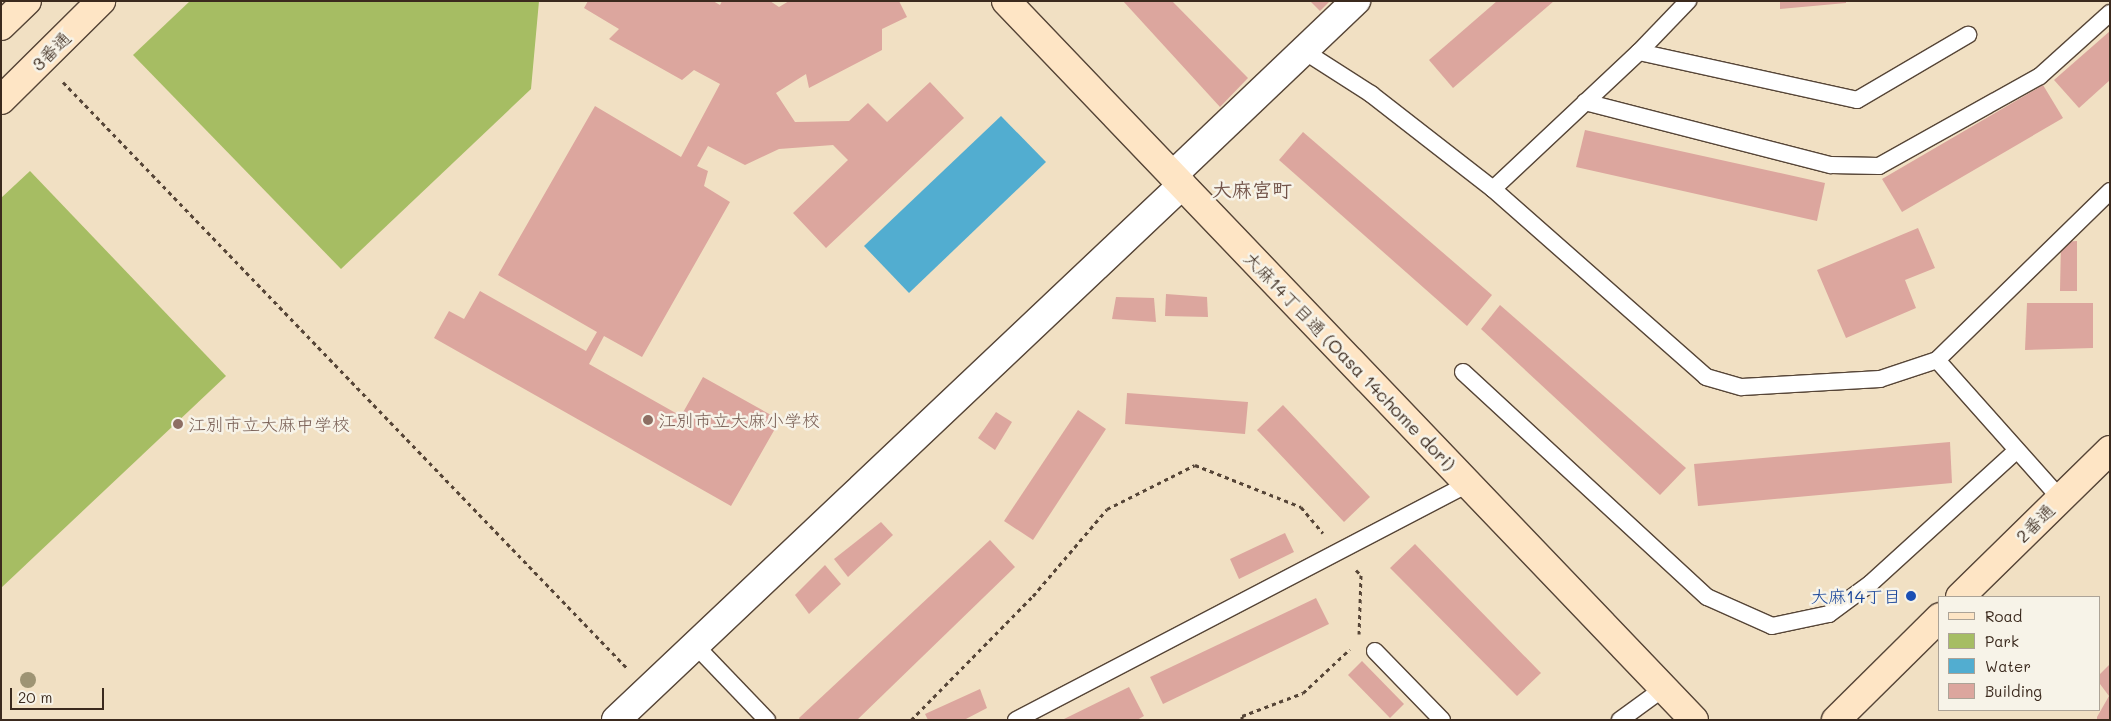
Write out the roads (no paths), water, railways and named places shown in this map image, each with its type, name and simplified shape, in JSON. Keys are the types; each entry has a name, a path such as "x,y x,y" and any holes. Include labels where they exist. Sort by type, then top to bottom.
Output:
{"street":[{"path":"1,26 27,1"},
{"name":"3番通","path":"1,100 100,1"},
{"name":"大麻14丁目通 (Oasa 14chome dori)","path":"1006,1 1694,720"},
{"path":"616,720 1178,180 1304,51 1356,1"},
{"name":"2番通","path":"1961,596 2110,450"},
{"path":"1836,720 1938,619"}],"lane":[{"path":"1493,189 1639,52 1688,1"},
{"path":"1585,102 1831,164 1879,166 2040,76 2110,13"},
{"path":"1639,52 1857,100 1968,35"},
{"path":"1304,51 1371,94 1493,189 1706,377 1742,387 1880,379 1937,360 2110,190"},
{"path":"1937,360 2060,498"},
{"path":"1463,372 1707,597 1772,626 1828,614 1843,604 1871,583 2017,450"},
{"path":"1016,720 1468,484"},
{"path":"695,645 767,720"},
{"path":"1375,651 1442,720"},
{"path":"1620,720 1664,688"}],"water":[{"path":"1001,116 1046,162 909,293 864,246"}],"place":[{"name":"江別市立大麻小学校","path":"648,420"},
{"name":"江別市立大麻中学校","path":"178,424"},
{"name":"大麻14丁目","path":"1911,596"}],"district":[{"name":"大麻宮町","path":"1252,189"}]}
